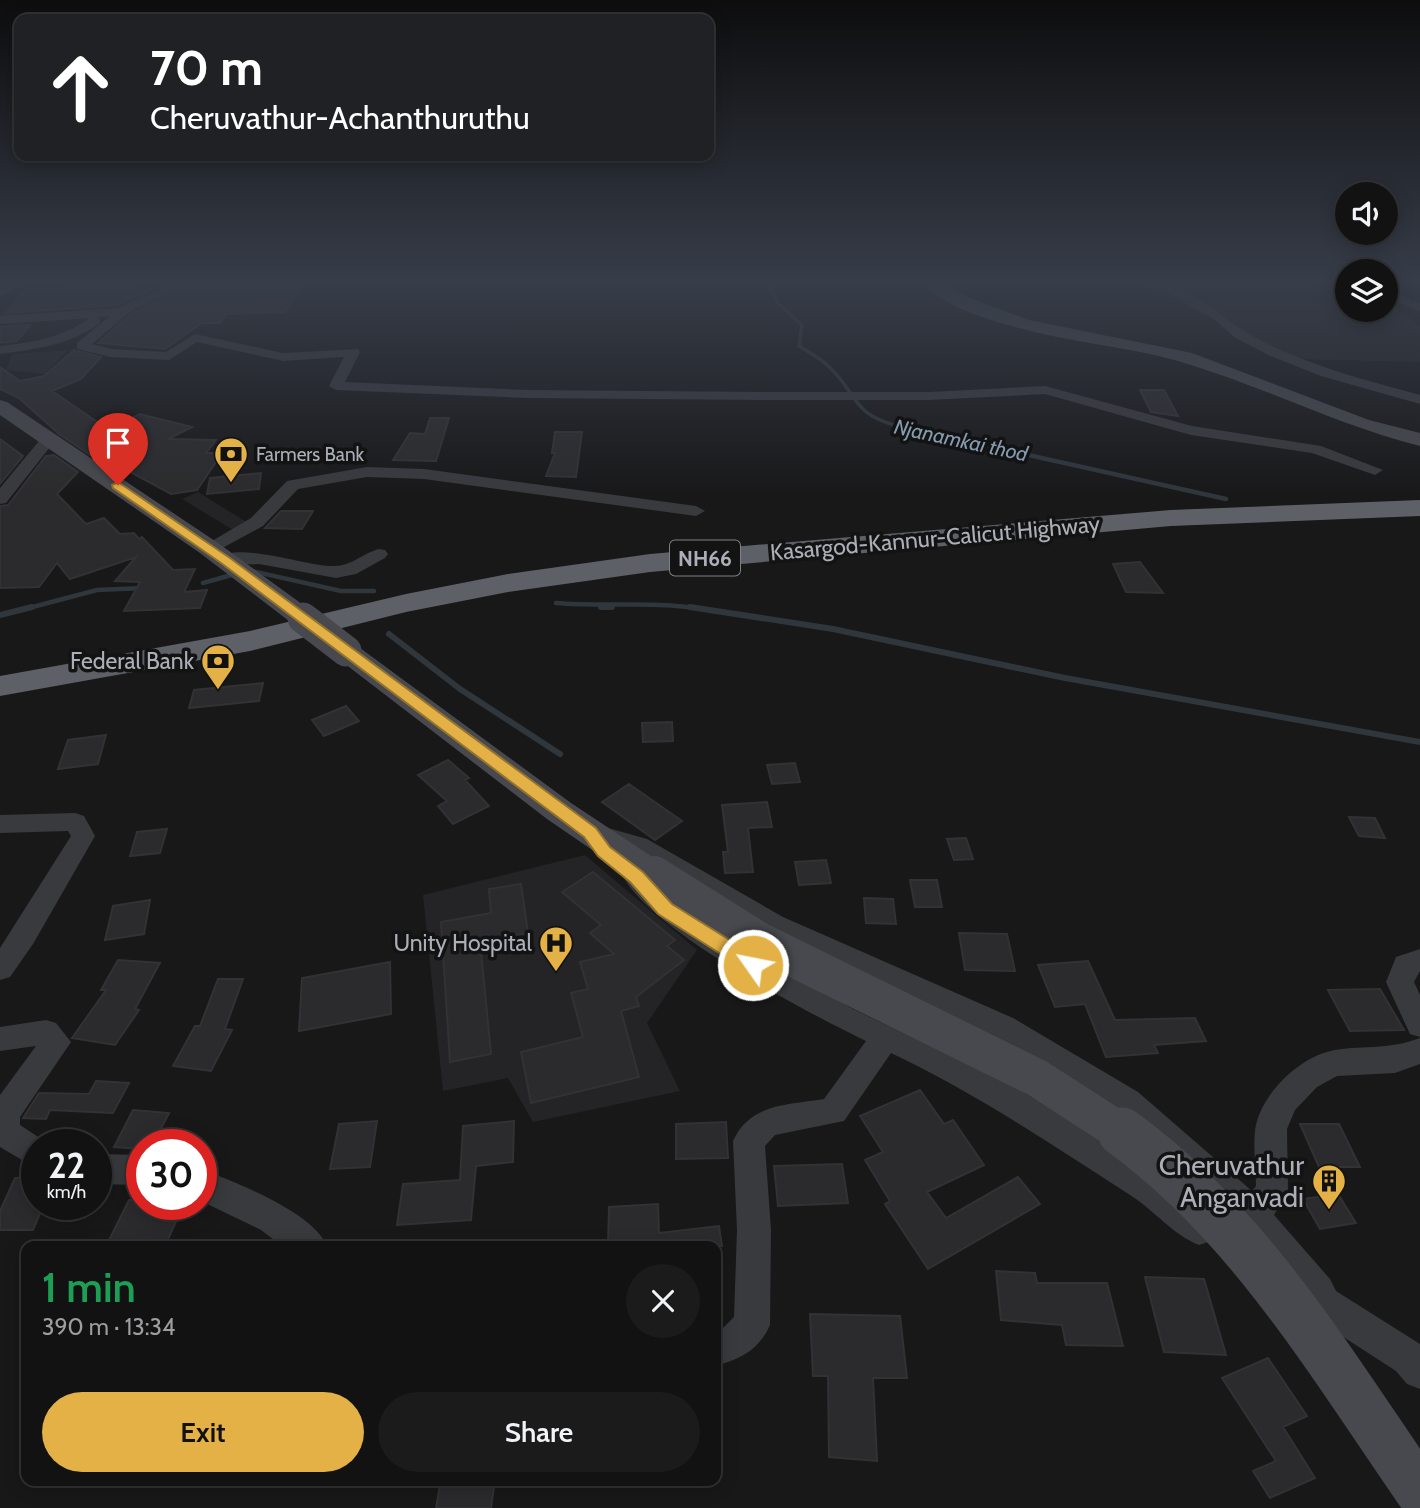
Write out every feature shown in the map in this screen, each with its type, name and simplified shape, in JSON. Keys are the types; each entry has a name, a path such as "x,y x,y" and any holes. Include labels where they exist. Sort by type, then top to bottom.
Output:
{"highway":[{"name":"Kasargod-Kannur-Calicut Highway","path":"0,686 250,641 406,603 509,583 650,563 1171,518 1420,508"}],"main road":[{"path":"1178,354 1227,369 1356,422 1420,440"},
{"path":"0,406 227,562 590,832 751,937 1008,1062 1091,1111 1138,1144 1177,1177 1246,1248 1316,1337 1420,1492"}],"street":[{"path":"138,354 171,354"},
{"path":"271,354 283,357 320,354"},
{"path":"352,354 336,386 528,394 764,396 929,396 1045,390 1191,430 1315,449 1375,470"},
{"path":"1279,354 1325,373 1420,400"},
{"path":"0,499 49,438"},
{"path":"227,562 257,522 293,485 367,472 424,474 695,511"},
{"path":"227,562 261,558 320,574 353,569 379,554"},
{"path":"0,824 75,822 83,836 0,969"},
{"path":"590,832 604,851 636,877 665,909 771,976 885,1039 933,1059 1006,1098 1148,1188 1198,1228 1409,1357 1420,1371"},
{"path":"590,832 639,845 774,924 1003,1027 1127,1102 1229,1189 1331,1307"},
{"path":"1420,960 1406,965 1400,982 1420,1025"},
{"path":"0,1039 46,1032 56,1042 5,1113 4,1132 21,1143"},
{"path":"721,1347 735,1342 752,1325 754,1230 749,1141 766,1122 832,1111 885,1039"},
{"path":"1253,1217 1272,1190 1272,1129 1283,1101 1306,1078 1333,1063 1395,1060 1420,1051"},
{"path":"217,1192 272,1219 303,1241"}],"shaded area":[{"path":"12,354 64,354 45,374 6,370"},
{"path":"1285,354 1420,354 1420,362 1294,359"},
{"path":"198,492 248,523 233,530 182,499"},
{"name":"Unity Hospital","path":"585,855 697,950 647,1023 680,1091 533,1122 508,1078 443,1091 423,895"}],"building":[{"path":"69,354 101,357 81,379 52,391 109,430 140,414 192,427 168,439 216,440 206,453 222,453 197,490 171,494 112,462 105,465 59,434 19,398 0,389 0,367 20,381 44,376"},
{"path":"1140,390 1164,390 1178,416 1151,412"},
{"path":"430,418 449,418 436,461 393,460 410,433 425,434"},
{"path":"555,432 582,432 576,477 546,476 555,453 552,453"},
{"path":"0,439 23,456 0,484"},
{"path":"54,455 78,472 57,494 86,524 104,518 120,534 134,533 139,539 142,537 173,570 195,569 184,592 207,590 200,608 124,611 140,582 115,581 136,557 70,579 57,563 39,587 0,588 0,506 8,505 46,456"},
{"name":"Farmers Bank","path":"261,473 259,489 207,494 210,478"},
{"path":"281,511 313,511 302,529 265,528"},
{"path":"1140,562 1163,593 1126,592 1113,564"},
{"path":"263,683 259,701 189,708 194,690"},
{"path":"346,706 359,721 324,736 312,720"},
{"path":"672,722 673,741 643,742 642,723"},
{"path":"106,735 98,764 58,769 68,740"},
{"path":"448,760 469,778 465,780 489,806 453,824 438,806 447,801 418,775"},
{"path":"795,763 800,782 772,784 767,765"},
{"path":"629,784 682,821 655,840 602,802"},
{"path":"767,802 772,827 748,828 753,872 725,873 723,852 728,852 722,805"},
{"path":"1349,817 1375,818 1385,838 1359,836"},
{"path":"167,829 160,853 130,856 137,832"},
{"path":"966,838 973,859 954,860 947,839"},
{"path":"826,860 831,883 799,885 795,862"},
{"path":"593,872 675,940 667,946 684,960 636,997 639,1006 621,1011 639,1077 531,1103 521,1052 583,1037 571,993 588,989 580,962 614,954 590,933 601,925 562,892"},
{"path":"910,880 937,880 942,907 915,907"},
{"name":"Unity Hospital","path":"521,884 528,933 480,941 491,1054 450,1062 441,922 491,913 489,889"},
{"path":"864,898 893,899 896,924 866,923"},
{"path":"150,900 144,934 105,940 113,906"},
{"path":"959,933 1007,934 1015,971 965,970"},
{"path":"118,960 160,963 135,1009 139,1010 115,1045 72,1038 106,990 101,990"},
{"path":"1088,961 1115,1020 1195,1018 1206,1041 1154,1045 1158,1053 1106,1057 1085,1004 1055,1007 1038,965"},
{"path":"390,962 391,1014 299,1031 302,978"},
{"path":"218,979 243,979 225,1029 232,1030 211,1071 173,1066 195,1026 200,1026"},
{"path":"1380,989 1404,1030 1350,1031 1328,990"},
{"path":"96,1081 129,1083 113,1113 50,1110 46,1119 23,1118 39,1093 89,1094"},
{"path":"920,1090 944,1124 953,1120 984,1165 927,1192 946,1218 1018,1177 1040,1204 928,1269 885,1204 890,1201 865,1160 883,1152 860,1116"},
{"path":"133,1110 169,1113 161,1129 126,1129 126,1148 114,1147"},
{"path":"377,1121 370,1167 330,1169 339,1124"},
{"path":"514,1121 513,1162 476,1166 471,1220 397,1225 403,1184 460,1180 463,1126"},
{"path":"726,1122 728,1158 676,1159 676,1124"},
{"path":"1300,1124 1339,1124 1360,1167 1319,1167"},
{"path":"842,1164 848,1203 778,1206 774,1166"},
{"path":"15,1178 21,1178 21,1220 37,1220 33,1230 0,1230 0,1211"},
{"name":"Cheruvathur Anganvadi","path":"1338,1194 1356,1223 1320,1229 1303,1199"},
{"path":"658,1204 659,1233 719,1226 722,1246 721,1241 608,1241 609,1207"},
{"path":"126,1206 126,1220 177,1220 167,1241 108,1241"},
{"path":"996,1271 1035,1273 1037,1283 1107,1283 1123,1346 1066,1345 1062,1325 1001,1320"},
{"path":"1145,1277 1204,1279 1226,1355 1164,1352"},
{"path":"810,1314 900,1316 907,1378 873,1378 877,1461 829,1457 828,1376 813,1376"},
{"path":"1268,1358 1307,1416 1283,1427 1315,1478 1270,1498 1253,1471 1276,1461 1222,1378"},
{"path":"440,1486 494,1486 491,1508 436,1508"}],"waterway":[{"name":"Njanamkai thod","path":"813,354 837,375 863,409 872,416 899,426"},
{"name":"Njanamkai thod","path":"894,425 899,426"},
{"name":"Njanamkai thod","path":"899,426 1226,499"},
{"path":"252,571 341,591 374,591"},
{"path":"203,583 235,574"},
{"path":"25,609 97,590 144,588"},
{"path":"556,603 666,605 702,609"},
{"path":"0,615 32,607"},
{"path":"601,607 612,607"},
{"path":"690,607 833,629 1065,678 1420,742"},
{"path":"389,634 460,689 560,754"}],"place":[{"name":"Farmers Bank","path":"231,484"},
{"name":"Federal Bank","path":"218,691"},
{"name":"Unity Hospital","path":"556,973"},
{"name":"Cheruvathur Anganvadi","path":"1329,1211"}],"route":[{"path":"118,485 247,576 590,832 604,851 636,877 665,909 753,965"}]}
